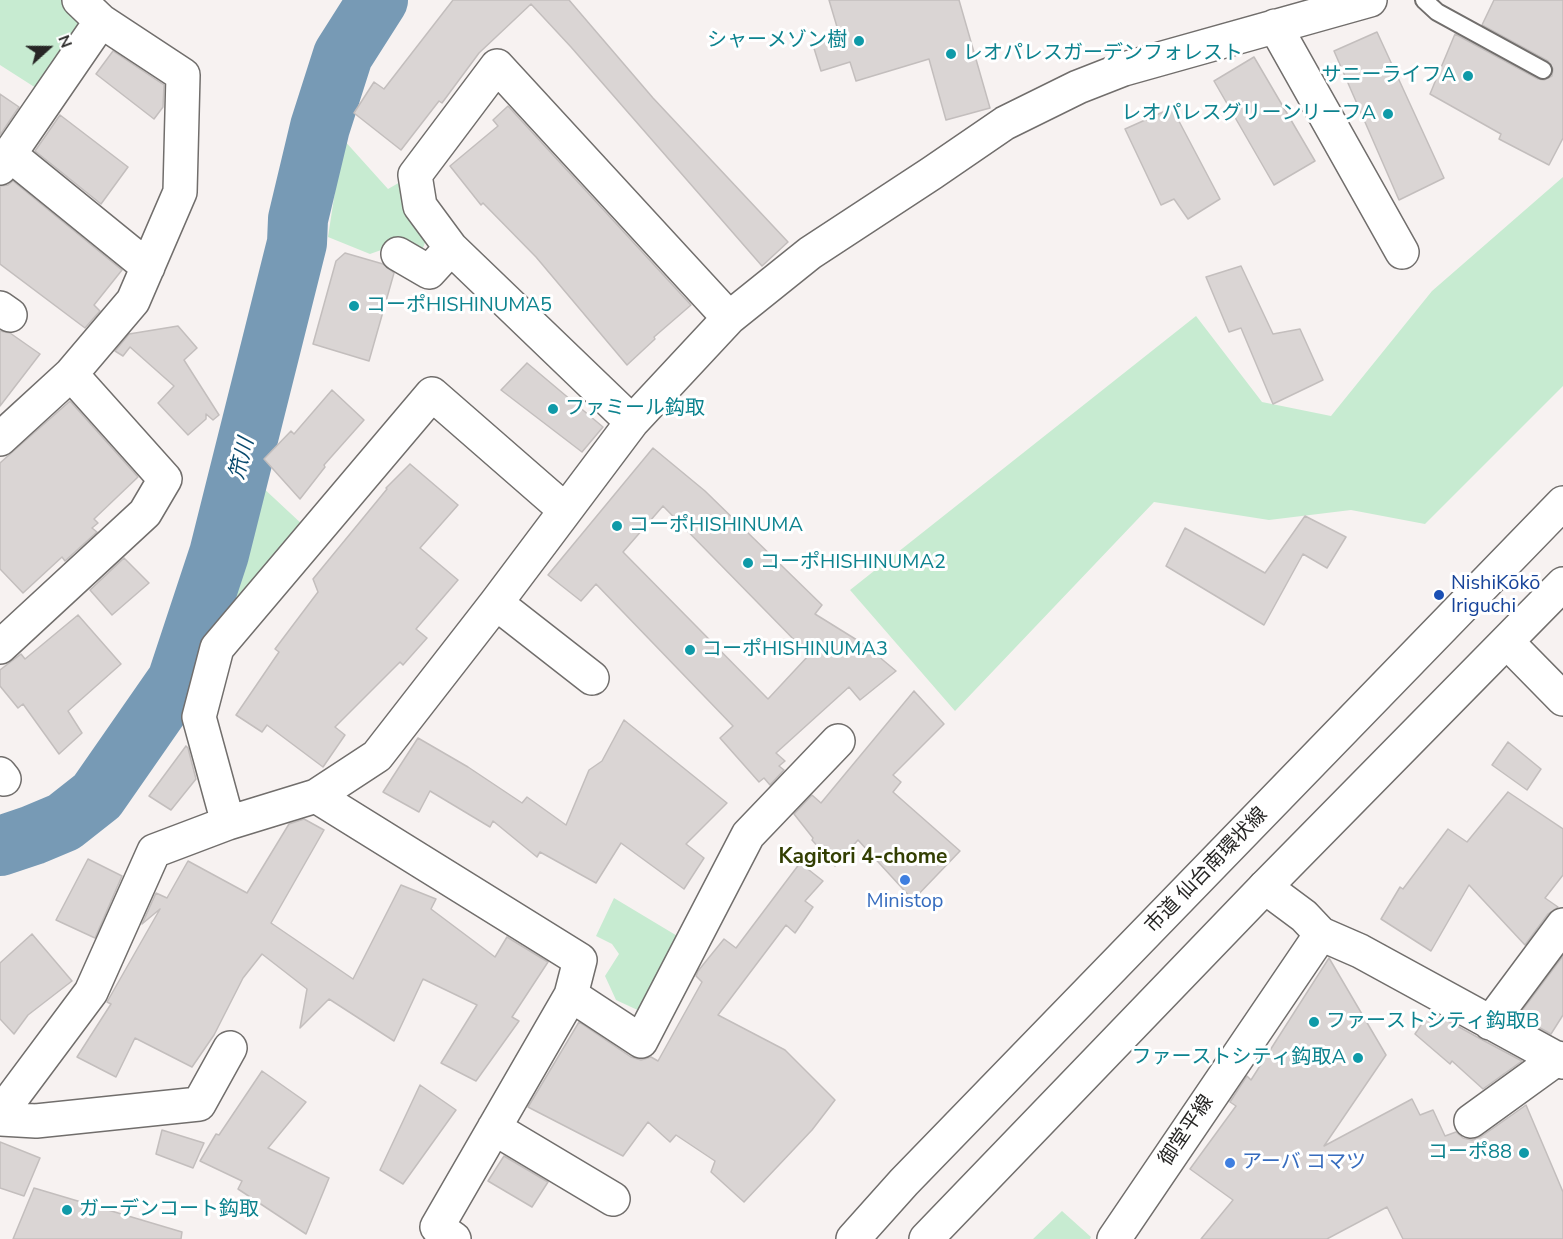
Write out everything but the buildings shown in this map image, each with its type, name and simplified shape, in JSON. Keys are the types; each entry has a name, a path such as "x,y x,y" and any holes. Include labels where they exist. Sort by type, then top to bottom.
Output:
{"street":[{"path":"0,1114 91,992 154,851 228,823 316,796 377,756 632,422 729,318 810,253 1005,123 1078,87 1125,69 1370,0"},
{"path":"0,439 71,374 134,301 180,192 183,75 90,10 5,161 148,267"},
{"path":"1275,26 1402,252"},
{"path":"632,422 450,248 420,206 415,175 497,66 729,318"},
{"path":"398,254 429,272 450,248"},
{"path":"0,646 145,513 165,479 71,374"},
{"path":"228,823 199,717 217,648 432,394 565,510"},
{"name":"市道 仙台南環状線","path":"853,1239 904,1182 1563,503"},
{"path":"926,1239 1265,887 1563,584"},
{"path":"496,603 592,678"},
{"path":"1507,642 1563,699"},
{"path":"571,995 641,1041 748,835 838,741"},
{"path":"316,796 580,960 571,995 437,1227 454,1239"},
{"path":"1265,887 1304,916 1321,934 1360,951 1560,1060 1471,1121"},
{"path":"1490,1023 1563,926"},
{"name":"御堂平線","path":"1114,1239 1321,934"},
{"path":"0,1119 36,1121 199,1104 230,1048"},
{"path":"494,1128 614,1199"}],"lane":[{"path":"1424,0 1437,12 1543,70"}],"green space":[{"path":"0,0 64,0 86,18 36,88 0,65"},
{"path":"343,139 388,189 402,181 428,235 421,253 395,245 370,254 328,237"},
{"path":"1563,177 1563,386 1425,524 1351,510 1269,520 1154,502 955,711 850,590 1196,316 1262,402 1331,416 1432,291"},
{"path":"260,485 304,526 231,612 215,596 248,501"},
{"path":"614,898 684,940 644,1013 616,1000 605,976 619,954 612,944 596,936"},
{"path":"1062,1211 1091,1237 1090,1239 1033,1239"}],"waterway":[{"name":"笊川","path":"0,846 64,822 97,796 177,681 219,554 297,243 298,219 320,127 343,55 378,0"}],"place":[{"name":"シャーメゾン樹","path":"859,41"},
{"name":"レオパレスガーデンフォレスト","path":"951,54"},
{"name":"サニーライフA","path":"1468,76"},
{"name":"レオパレスグリーンリーフA","path":"1388,114"},
{"name":"コーポHISHINUMA5","path":"354,306"},
{"name":"ファミール鈎取","path":"553,409"},
{"name":"コーポHISHINUMA","path":"617,526"},
{"name":"コーポHISHINUMA2","path":"748,563"},
{"name":"NishiKōkō Iriguchi","path":"1439,595"},
{"name":"コーポHISHINUMA3","path":"690,650"},
{"name":"Ministop","path":"905,880"},
{"name":"ファーストシティ鈎取B","path":"1314,1022"},
{"name":"ファーストシティ鈎取A","path":"1358,1058"},
{"name":"コーポ88","path":"1524,1153"},
{"name":"アーバ コマツ","path":"1230,1163"},
{"name":"ガーデンコート鈎取","path":"67,1210"}],"district":[{"name":"Kagitori 4-chome","path":"863,858"}]}
